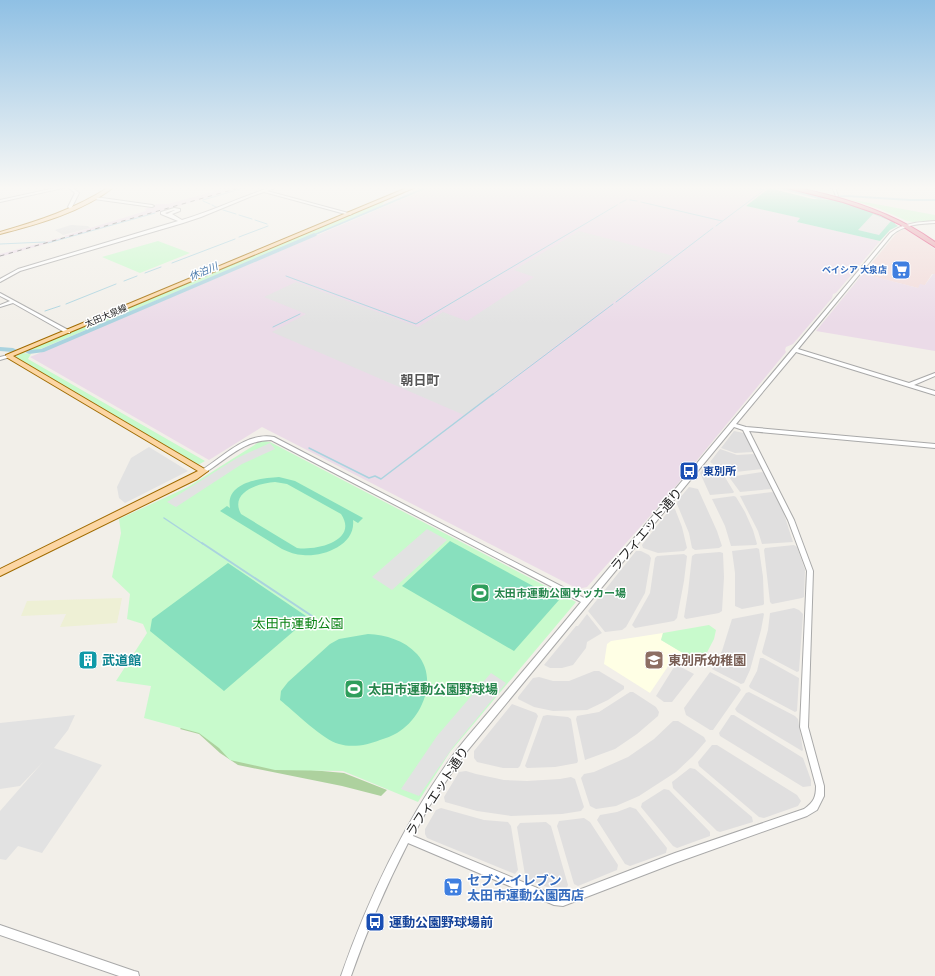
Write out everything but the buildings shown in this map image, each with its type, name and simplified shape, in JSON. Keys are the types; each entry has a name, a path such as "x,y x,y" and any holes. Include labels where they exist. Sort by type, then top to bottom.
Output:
{"highway":[{"path":"918,233 935,245"},
{"path":"921,233 935,241"}],"main road":[{"name":"太田大泉線","path":"8,356 306,233"},
{"path":"8,356 204,471"},
{"path":"0,569 151,494 191,475 204,471"},
{"path":"0,573 194,478 204,471"}],"street":[{"path":"0,280 19,270 146,233"},
{"name":"ラフィエット通り","path":"346,976 355,947 371,907 392,864 460,753 892,233"},
{"path":"0,294 68,332"},
{"path":"0,305 12,301"},
{"path":"795,350 935,392"},
{"path":"0,359 8,356"},
{"path":"909,385 935,374"},
{"path":"732,425 745,429 935,446"},
{"path":"407,838 554,900 563,901 720,842 792,818 807,812 814,807 820,796 820,786 804,726 810,571 791,520 745,429"},
{"path":"204,471 246,442 255,438 272,438 586,602"},
{"path":"0,930 134,976"}],"shaded area":[{"path":"59,233 72,233 63,235"},
{"path":"75,233 85,233 66,238 64,236"},
{"path":"324,233 843,233 880,241 836,293 833,294 832,298 793,344 786,347 786,352 666,498 587,587 578,589 262,427 209,460 30,357"},
{"path":"576,233 585,233 674,256 464,415 272,332 306,314 264,297 296,282 418,327 443,312 467,321 534,277 514,270"},
{"path":"869,233 881,233 879,235"},
{"path":"898,233 912,233 935,249 935,274 932,274 925,285 918,288 871,276 873,273 865,271"},
{"path":"63,237 63,239 0,257 0,254"},
{"path":"865,271 874,273 872,276 918,288 920,284 925,285 933,274 935,274 935,351 816,331"},
{"path":"734,431 744,433 753,452 735,453 721,448"},
{"path":"270,443 275,449 242,464 176,507 167,502 237,458"},
{"path":"149,447 188,471 125,503 119,498 117,487 131,458"},
{"path":"720,449 737,455 753,454 756,456 762,469 727,473 710,462"},
{"path":"707,464 723,474 734,492 733,493 710,495 700,473"},
{"path":"762,472 764,473 771,489 740,492 729,477"},
{"path":"689,487 698,489 717,531 722,546 719,548 695,550 692,548 689,533 677,504 678,500"},
{"path":"774,493 784,514 793,542 762,544 758,531 740,496"},
{"path":"734,496 745,512 753,530 756,545 731,546 725,526 712,499"},
{"path":"671,508 675,509 682,527 687,548 684,551 658,553 643,548 642,545"},
{"path":"427,529 447,540 392,590 372,577"},
{"path":"794,545 797,547 805,570 804,597 772,604 770,602 764,550 765,548"},
{"path":"759,549 763,577 764,604 742,609 735,606 735,573 732,551"},
{"path":"636,551 641,551 649,555 651,558 645,593 626,627 622,630 605,632 588,611"},
{"path":"723,553 724,577 722,611 719,613 686,619 684,617 692,556 695,554"},
{"path":"684,554 687,556 677,618 674,621 635,628 632,625 650,593 655,558 657,556"},
{"path":"122,598 117,623 60,627 66,614 21,616 27,601"},
{"path":"794,608 803,614 799,671 797,672 763,654 762,652 768,630 770,613"},
{"path":"763,613 761,630 750,670 744,683 741,684 712,669 722,651 732,619"},
{"path":"587,614 602,633 587,642 586,648 573,665 562,668 550,668 544,665 576,626 578,626"},
{"path":"663,633 661,640 685,654 679,662 673,659 650,693 604,664 607,644 611,641"},
{"path":"760,658 763,658 799,678 797,711 795,712 750,688 749,686 757,671"},
{"path":"679,666 694,674 672,702 664,702 656,696 674,667"},
{"path":"594,671 599,671 624,686 624,689 608,700 587,710 553,711 534,707 518,699 533,678 539,677 553,681 569,681"},
{"path":"710,672 739,687 741,690 713,730 710,730 686,715 684,708"},
{"path":"491,673 506,683 453,747 419,796 401,789 437,736"},
{"path":"630,692 633,692 656,707 659,712 658,716 637,734 615,749 585,760 576,719 577,716 599,712"},
{"path":"749,692 798,719 802,751 737,712 735,709 746,693"},
{"path":"512,704 536,713 538,716 520,766 518,768 503,768 477,762 474,758 474,751"},
{"path":"75,715 68,730 54,748 102,765 42,853 18,846 6,860 0,859 0,811 43,762 20,786 0,789 0,723"},
{"path":"731,715 734,715 803,758 811,780 811,786 803,787 720,736 719,733"},
{"path":"543,716 568,717 571,719 578,761 577,763 555,767 527,768 525,766"},
{"path":"673,721 678,721 704,737 706,741 693,756 676,772 639,796 616,806 596,809 590,806 581,778 584,774 594,772 628,757 654,739"},
{"path":"712,745 717,745 797,795 801,801 798,806 764,818 759,817 699,766 698,762"},
{"path":"690,768 695,769 752,817 753,822 720,832 717,831 673,788 672,782"},
{"path":"466,771 504,780 527,781 571,777 575,779 584,807 581,811 562,814 511,816 477,811 445,802 444,797 459,772"},
{"path":"664,789 669,790 710,832 710,836 677,848 673,846 641,807 642,803"},
{"path":"630,807 636,809 667,848 666,853 630,866 625,864 597,820 600,815 617,812"},
{"path":"441,808 484,820 508,822 511,826 518,870 515,874 427,838 425,829 436,810"},
{"path":"584,818 590,822 618,865 617,870 578,886 574,884 557,826 559,821"},
{"path":"546,822 551,826 568,885 566,890 554,890 528,879 525,875 517,827 520,823"}],"green space":[{"path":"309,233 318,233 38,350 23,353 31,354 28,359 205,461 198,465 15,357 21,353"},
{"path":"843,233 888,233 880,241"},
{"path":"158,241 190,253 140,273 102,257"},
{"name":"太田市運動公園","path":"259,442 270,442 576,602 450,752 418,802 343,771 275,770 230,760 219,748 199,733 144,718 151,686 116,681 147,633 143,624 127,619 130,594 112,577 121,533 119,519 188,487"},
{"path":"279,477 295,481 363,518 358,523 353,520 353,529 349,536 344,543 337,548 320,554 303,555 295,554 282,549 220,511 227,506 230,508 230,499 233,492 239,487 254,480","holes":["275,482 287,484 341,514 345,523 344,531 340,537 324,546 305,549 297,548 241,514 238,506 239,500 242,494 248,490 261,484"]},
{"name":"太田市運動公園サッカー場","path":"450,541 559,600 514,651 402,586"},
{"path":"228,563 309,618 224,691 150,631 152,619"},
{"path":"709,625 716,630 714,639 701,664 661,640 663,633"},
{"name":"太田市運動公園野球場","path":"368,634 394,639 406,645 417,654 427,675 425,697 414,718 395,734 365,745 349,746 339,744 325,737 280,700 281,691 288,682 330,644 339,639"},
{"path":"184,725 278,767 344,773 387,790 381,796 342,786 238,765 220,753 199,734 180,729"}],"water":[{"path":"317,233 322,233 304,240 302,239"}],"waterway":[{"path":"48,243 85,233"},
{"path":"239,237 251,233"},
{"path":"286,276 416,324 570,233"},
{"path":"616,302 707,233"},
{"name":"休泊川","path":"29,352 42,351 314,235"},
{"path":"172,263 235,239"},
{"path":"0,244 45,242"},
{"path":"145,273 161,267"},
{"path":"124,281 137,276"},
{"path":"66,304 116,284"},
{"path":"492,395 613,304"},
{"path":"45,311 60,306"},
{"path":"273,327 300,314"},
{"name":"休泊川","path":"0,349 13,350"},
{"path":"309,448 369,478 375,476 381,479 493,394"},
{"path":"164,518 203,544"},
{"path":"202,543 312,616"}],"railway":[{"path":"0,256 82,233"}],"place":[{"name":"ベイシア 大泉店","path":"901,270"},
{"name":"東別所","path":"689,471"},
{"name":"太田市運動公園サッカー場","path":"480,593"},
{"name":"武道館","path":"88,660"},
{"name":"東別所幼稚園","path":"654,660"},
{"name":"太田市運動公園野球場","path":"354,689"},
{"name":"セブン-イレブン 太田市運動公園西店","path":"453,887"},
{"name":"運動公園野球場前","path":"375,922"}],"district":[{"name":"朝日町","path":"420,380"}]}
